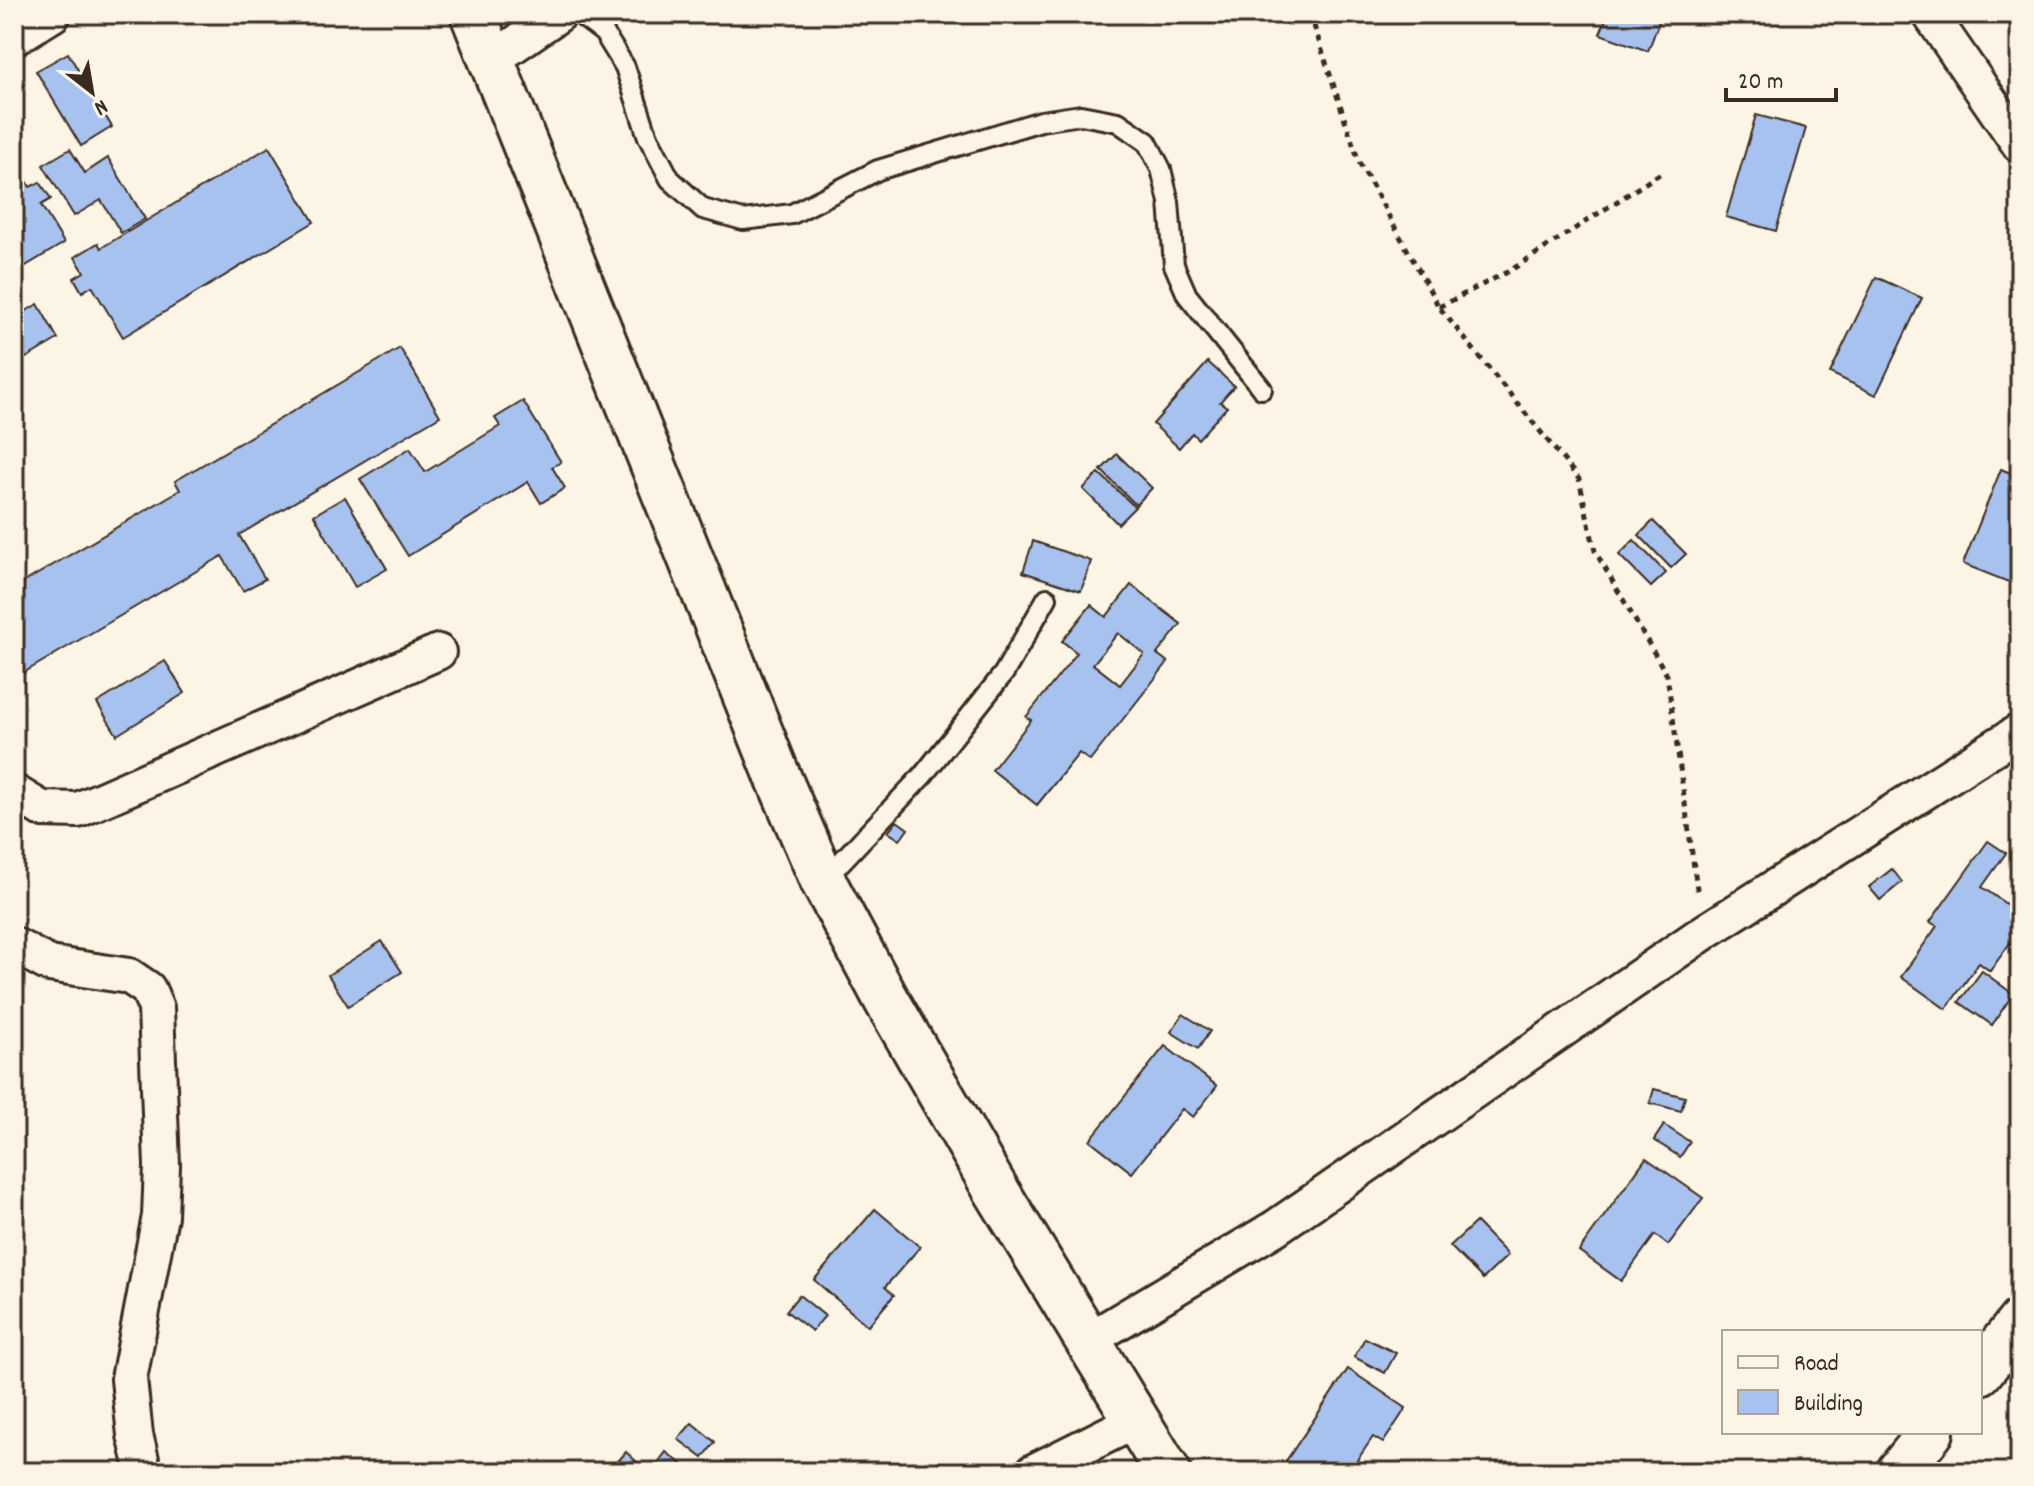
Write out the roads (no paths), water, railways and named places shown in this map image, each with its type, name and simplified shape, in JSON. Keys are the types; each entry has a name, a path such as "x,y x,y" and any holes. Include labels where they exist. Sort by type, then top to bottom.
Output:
{"street":[{"path":"14,38 53,14"},
{"path":"473,14 776,772 823,881 935,1085 1168,1472"},
{"path":"492,60 559,14"},
{"path":"1930,14 2020,145"},
{"path":"14,792 42,809 78,810 438,652"},
{"path":"1087,1341 1275,1228 1703,933 2020,731"},
{"path":"14,945 49,964 129,976 148,989 156,1008 162,1166 160,1216 129,1379 135,1435 144,1472"},
{"path":"1982,1370 2020,1322"},
{"path":"1033,1472 1135,1421"},
{"path":"1899,1472 1929,1434"}],"lane":[{"path":"579,14 604,33 625,67 648,137 670,179 703,209 743,220 792,214 878,170 1041,121 1081,115 1118,122 1147,142 1161,169 1169,202 1174,265 1187,295 1262,389"},
{"path":"823,881 933,763 1004,673 1047,598"}]}
